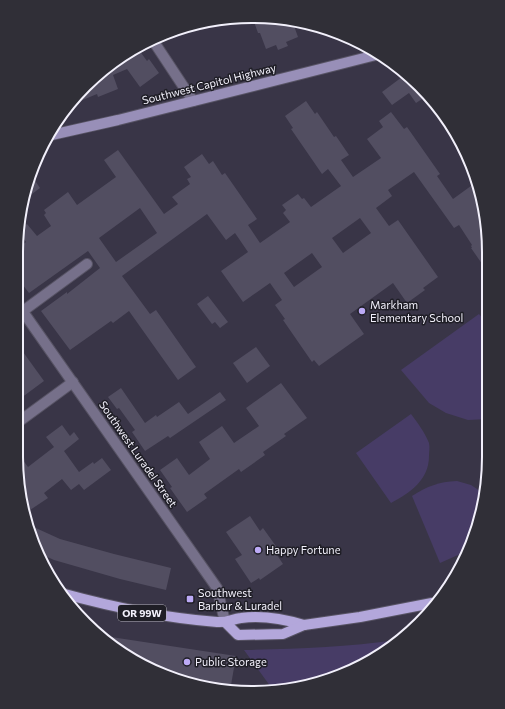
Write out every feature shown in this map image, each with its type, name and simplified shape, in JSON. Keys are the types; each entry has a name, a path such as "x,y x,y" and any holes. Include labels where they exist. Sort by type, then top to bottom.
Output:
{"main road":[{"name":"Southwest Capitol Highway","path":"57,134 371,56"},
{"name":"OR 99W","path":"70,596 99,604 197,620 225,622 240,618 282,619 304,625"},
{"name":"OR 99W","path":"225,622 238,635 283,634 304,625 360,617 429,604"}],"street":[{"path":"156,45 193,101"},
{"path":"23,307 87,264"},
{"name":"Southwest Luradel Street","path":"23,311 217,588 225,622"},
{"path":"23,419 73,382"}],"shaded area":[{"path":"479,314 482,318 482,419 468,420 446,413 429,403 401,370"},
{"path":"411,414 429,443 428,464 426,472 417,485 405,495 391,503 356,453"},
{"path":"457,481 471,485 479,491 470,530 460,554 440,563 412,496 433,485"},
{"path":"389,641 367,655 340,669 297,682 270,686 244,650 282,649"}],"building":[{"path":"254,23 268,23 294,27 298,37 286,42 288,46 278,50 276,45 266,49 260,33 258,33"},
{"path":"141,52 147,61 149,59 159,73 140,87 127,69 113,75 118,89 98,97 97,94 80,101 113,70"},
{"path":"401,78 423,99 416,103 409,93 392,105 382,92"},
{"path":"306,101 315,114 317,112 334,137 336,136 349,155 341,160 353,177 381,158 367,139 383,127 379,121 391,112 404,129 407,127 440,174 437,176 453,199 472,185 478,208 482,237 482,264 471,248 472,245 459,225 454,228 414,172 388,190 392,196 376,208 389,226 398,220 438,277 423,288 425,290 407,303 393,283 350,314 364,334 319,366 314,360 312,362 283,320 285,319 275,305 282,300 270,283 243,302 221,271 248,252 235,233 226,240 207,214 122,276 150,314 156,310 196,367 178,380 129,311 113,323 111,321 70,350 41,311 67,292 67,294 100,268 88,251 29,293 23,285 23,244 26,242 23,238 25,226 27,224 37,236 51,226 44,215 46,213 44,210 68,192 77,205 116,177 104,160 118,150 164,214 178,204 172,197 190,184 187,179 191,177 184,167 202,154 209,164 213,161 222,175 225,173 257,219 248,225 260,243 290,222 283,213 286,210 282,205 298,194 302,199 304,198 311,207 341,186 328,169 322,174 291,129 293,128 285,116","holes":["140,208 157,233 116,262 99,238","360,218 371,233 343,253 332,238","312,253 322,267 294,287 284,273"]},
{"path":"35,180 40,188 32,194 31,192"},
{"path":"208,296 228,322 220,328 215,322 212,324 197,304"},
{"path":"256,347 270,366 247,383 233,363"},
{"path":"23,352 44,381 23,397"},
{"path":"281,383 307,418 284,434 286,436 263,452 265,455 241,472 239,469 204,494 207,498 187,512 170,488 172,487 160,470 177,458 189,475 210,459 199,442 222,426 234,443 259,426 246,408"},
{"path":"121,388 145,423 156,415 157,417 179,402 188,414 220,392 226,400 170,438 168,436 145,451 132,432 135,430 119,408 117,409 108,397"},
{"path":"62,425 70,436 74,432 79,439 64,451 79,472 93,462 94,464 102,458 111,470 84,490 79,484 71,490 62,479 44,493 48,498 30,510 27,501 23,460 28,467 54,447 46,437"},
{"name":"Happy Fortune","path":"250,516 260,531 263,528 278,549 275,552 283,564 260,580 259,578 251,583 235,559 242,555 226,532"},
{"path":"34,527 60,539 171,568 166,590 120,579 46,556"},
{"name":"Public Storage","path":"110,637 236,656 231,685 208,682 165,669 138,655"}],"place":[{"name":"Markham Elementary School","path":"362,311"},
{"name":"Happy Fortune","path":"258,550"},
{"name":"Southwest Barbur & Luradel","path":"190,599"},
{"name":"Public Storage","path":"187,662"}]}
